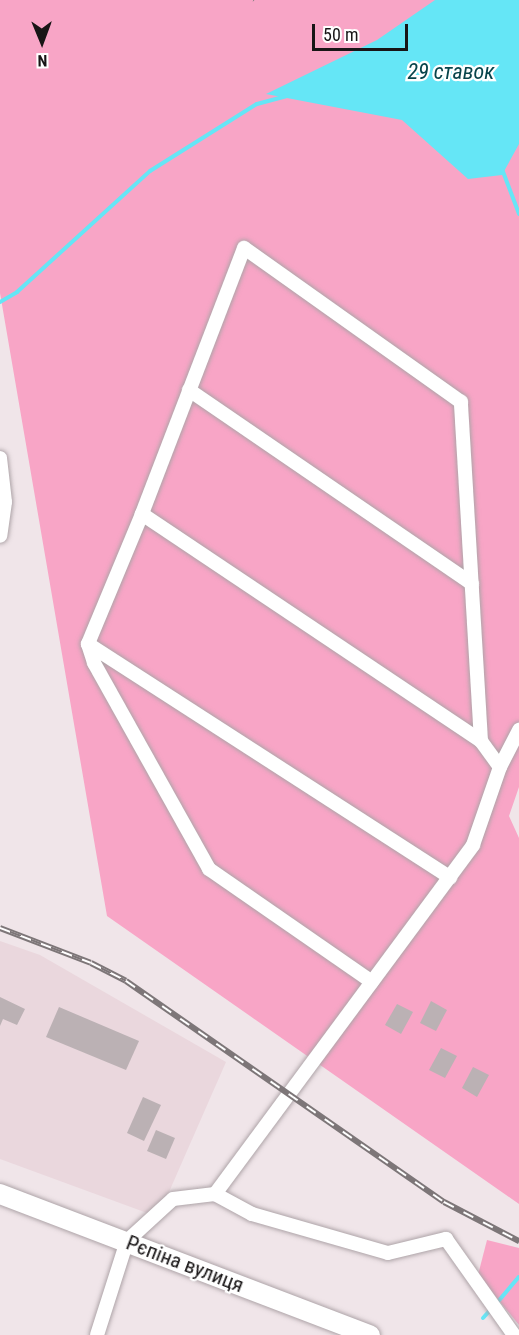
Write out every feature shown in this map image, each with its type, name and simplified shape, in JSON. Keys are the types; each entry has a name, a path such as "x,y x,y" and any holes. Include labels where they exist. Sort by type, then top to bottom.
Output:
{"street":[{"path":"372,982 209,869 94,663 88,644 142,514 244,248 461,402 481,741"},
{"path":"189,390 472,584"},
{"path":"0,458 5,502 0,536"},
{"path":"142,514 481,741 500,767"},
{"path":"88,644 450,877"},
{"path":"215,1194 474,845 500,767 519,730"},
{"name":"Рєпіна вулиця","path":"0,1194 370,1335"},
{"path":"97,1335 127,1241 173,1199 215,1194 252,1214 388,1253 446,1239 514,1335"}],"shaded area":[{"path":"0,0 519,0 519,787 509,816 519,838 519,1204 107,916 0,293"},
{"path":"0,941 40,955 226,1062 158,1217 0,1159"},
{"path":"487,1240 519,1248 519,1325 478,1275"}],"water":[{"name":"29 ставок","path":"435,0 519,0 519,144 502,175 468,179 402,120 266,94 377,40"}],"building":[{"path":"0,997 25,1009 17,1025 3,1019 0,1026"},
{"path":"431,1001 447,1010 436,1031 420,1023"},
{"path":"397,1004 413,1012 401,1034 385,1025"},
{"path":"59,1007 139,1041 126,1070 46,1037"},
{"path":"441,1048 457,1056 445,1078 429,1070"},
{"path":"473,1067 489,1075 477,1097 462,1088"},
{"path":"143,1097 161,1105 144,1141 127,1133"},
{"path":"156,1130 175,1138 166,1159 147,1151"}],"waterway":[{"path":"0,302 17,292 150,171 257,104 286,96"},
{"path":"502,169 519,214"},
{"path":"496,1304 519,1277"},
{"path":"483,1318 491,1309"}],"railway":[{"path":"0,928 91,963 126,981 444,1202 519,1241"}]}
